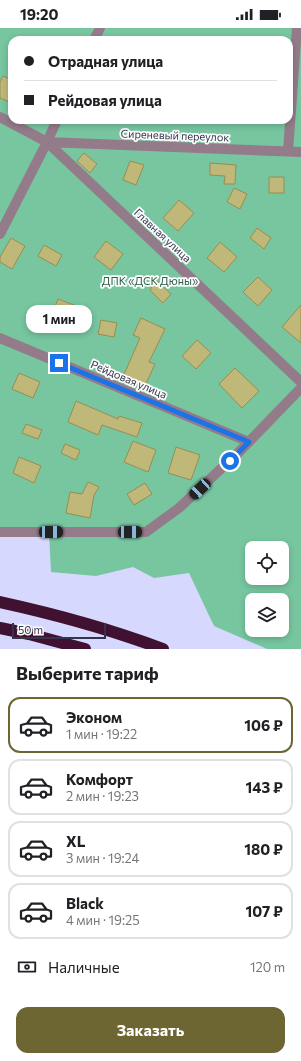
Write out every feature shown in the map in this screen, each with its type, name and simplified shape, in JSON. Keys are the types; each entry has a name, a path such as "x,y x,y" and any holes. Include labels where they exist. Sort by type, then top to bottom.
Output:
{"highway":[{"path":"0,602 37,610 87,624 140,640 162,649"},
{"path":"0,628 85,649"}],"street":[{"path":"293,83 297,28"},
{"name":"Главная улица","path":"13,124 47,142 301,382"},
{"path":"0,234 55,124"},
{"path":"288,151 290,124"},
{"name":"Сиреневый переулок","path":"47,142 301,152"},
{"name":"Рейдовая улица","path":"0,338 249,442"},
{"path":"0,532 146,532 179,508 249,442 301,388"}],"green space":[{"name":"ДПК «ДСК Дюны»","path":"0,28 301,28 301,649 267,649 214,626 189,573 154,578 133,567 96,576 51,572 49,532 0,532"}],"building":[{"path":"3,76 8,78 8,101 0,98 0,82"},
{"path":"84,153 97,164 90,173 77,161"},
{"path":"130,161 144,165 136,185 123,180"},
{"path":"210,163 236,165 235,184 224,184 225,176 210,175"},
{"path":"269,177 284,177 284,193 269,193"},
{"path":"234,188 247,194 240,209 227,202"},
{"path":"179,200 194,213 178,231 163,218"},
{"path":"257,228 271,238 264,249 250,238"},
{"path":"11,238 25,246 12,269 0,262 0,257"},
{"path":"106,241 123,254 111,270 94,257"},
{"path":"220,242 237,257 224,272 207,258"},
{"path":"44,245 62,255 56,266 38,256"},
{"path":"258,277 272,290 258,306 243,292"},
{"path":"156,280 171,294 163,303 150,290"},
{"path":"58,299 87,310 78,333 49,322"},
{"path":"301,305 301,343 282,327"},
{"path":"141,318 165,329 149,362 155,364 144,388 122,379 140,338 133,335"},
{"path":"101,320 117,323 114,337 98,334"},
{"path":"197,340 211,353 196,369 182,356"},
{"path":"235,368 259,391 242,408 219,384"},
{"path":"19,373 40,382 33,398 12,389"},
{"path":"76,401 118,419 119,416 142,423 137,437 102,425 98,435 68,422"},
{"path":"26,424 42,430 38,439 22,433"},
{"path":"133,441 156,450 148,472 124,462"},
{"path":"65,444 80,450 76,460 61,453"},
{"path":"176,447 200,455 191,480 168,473"},
{"path":"19,457 41,466 34,483 13,473"},
{"path":"88,482 99,487 94,495 90,518 66,513 70,492 82,494"},
{"path":"145,483 152,494 134,505 127,494"}],"route":[{"path":"59,363 249,442 230,461"}]}
